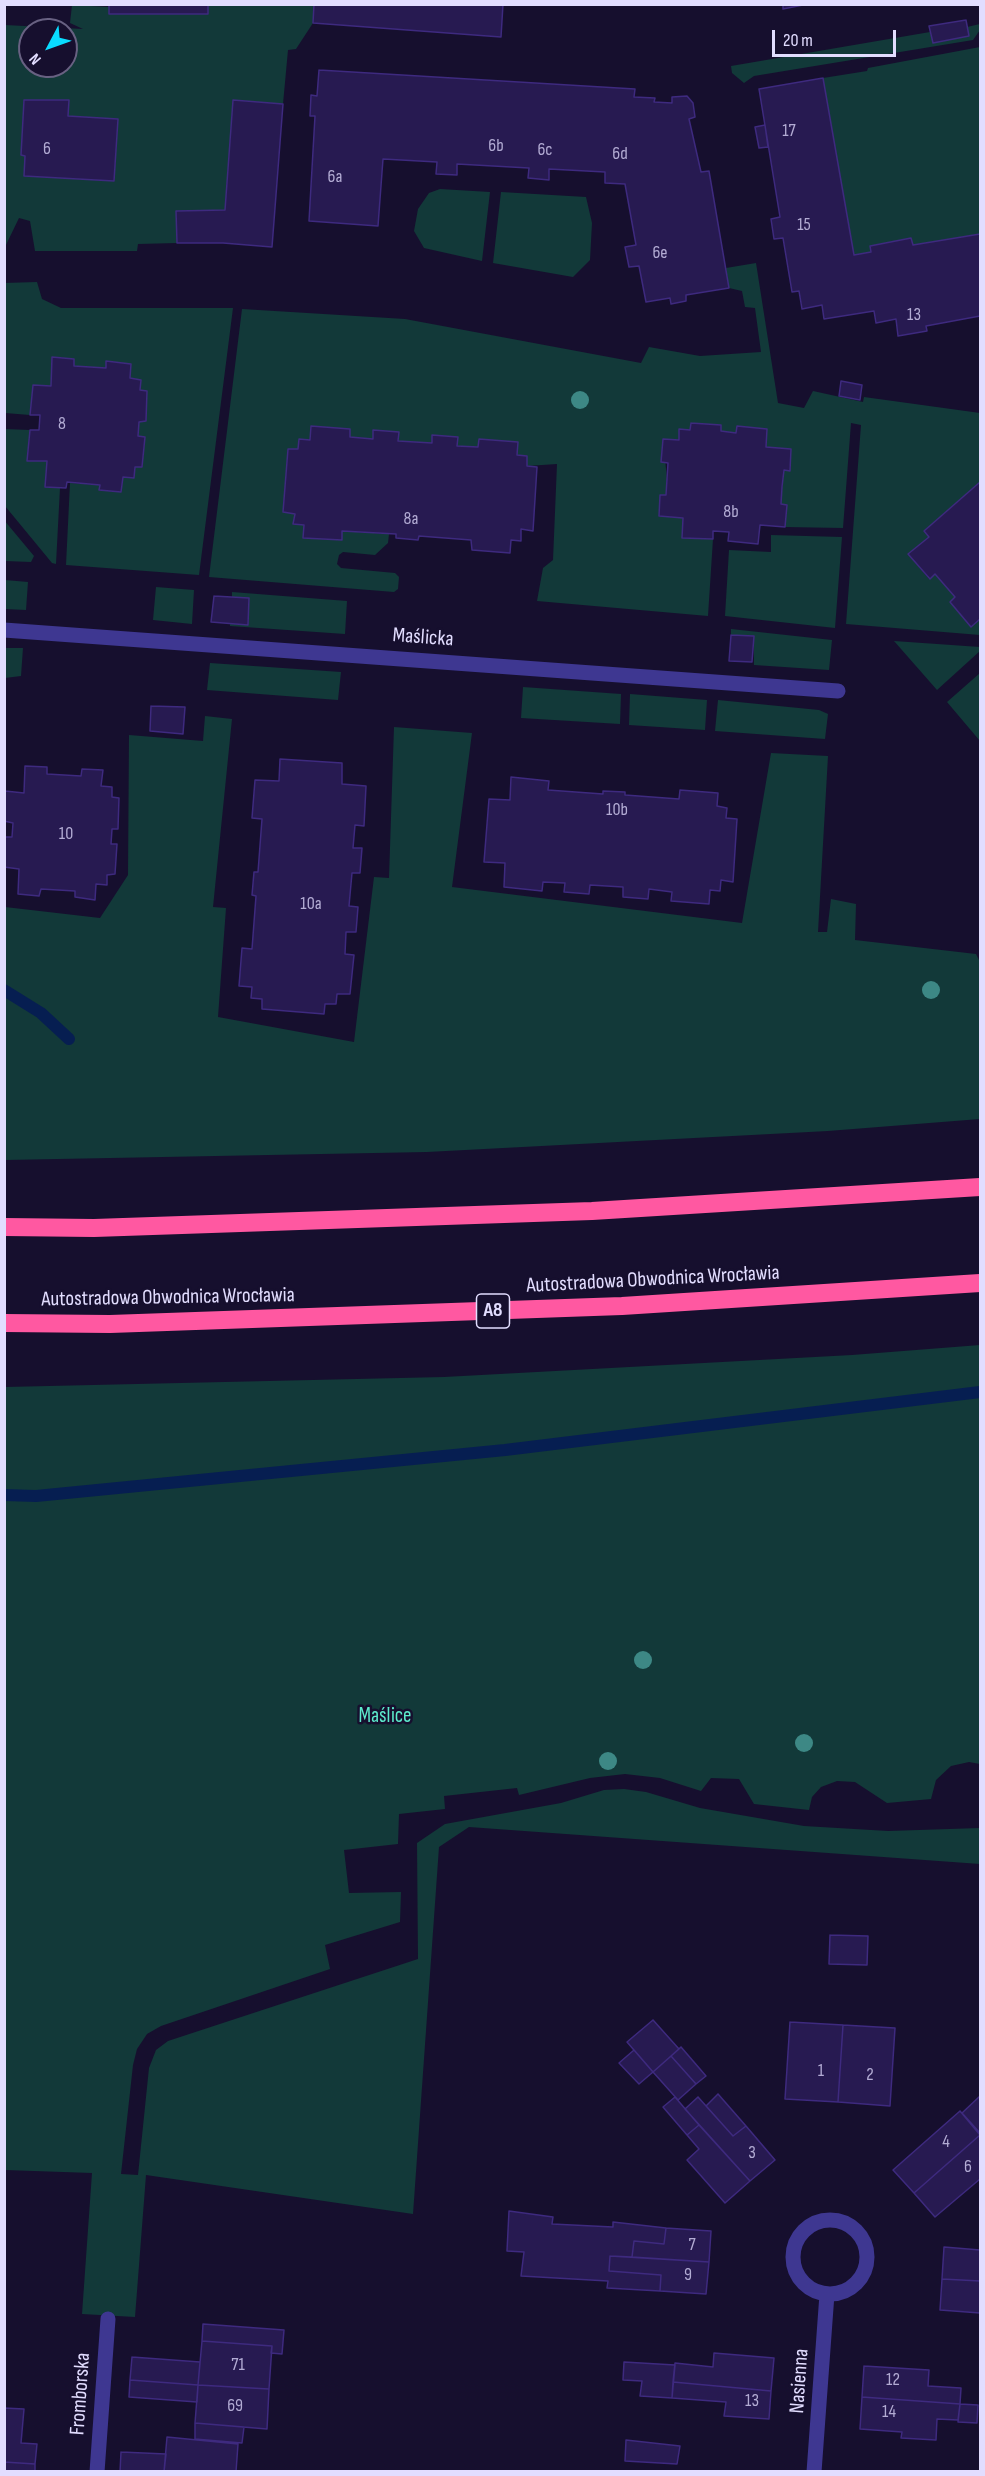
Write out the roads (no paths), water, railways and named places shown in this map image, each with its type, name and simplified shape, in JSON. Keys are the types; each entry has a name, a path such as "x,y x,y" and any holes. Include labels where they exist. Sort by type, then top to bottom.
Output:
{"highway":[{"path":"4,1227 94,1228 592,1211 981,1187"},
{"name":"Autostradowa Obwodnica Wrocławia","path":"4,1323 110,1324 622,1306 981,1283"}],"street":[{"name":"Maślicka","path":"4,630 837,691"},
{"path":"833,2221 855,2230 863,2240 867,2261 858,2282 849,2290 827,2294 804,2283 794,2260 795,2248 800,2236 809,2227 821,2222 833,2221"},
{"name":"Nasienna","path":"814,2472 827,2294"},
{"name":"Fromborska","path":"97,2472 108,2319"}],"waterway":[{"path":"4,990 41,1013 69,1039"},
{"path":"4,1495 36,1496 505,1450 980,1392"}],"park label":[{"name":"Maślice","path":"385,1717"}]}
